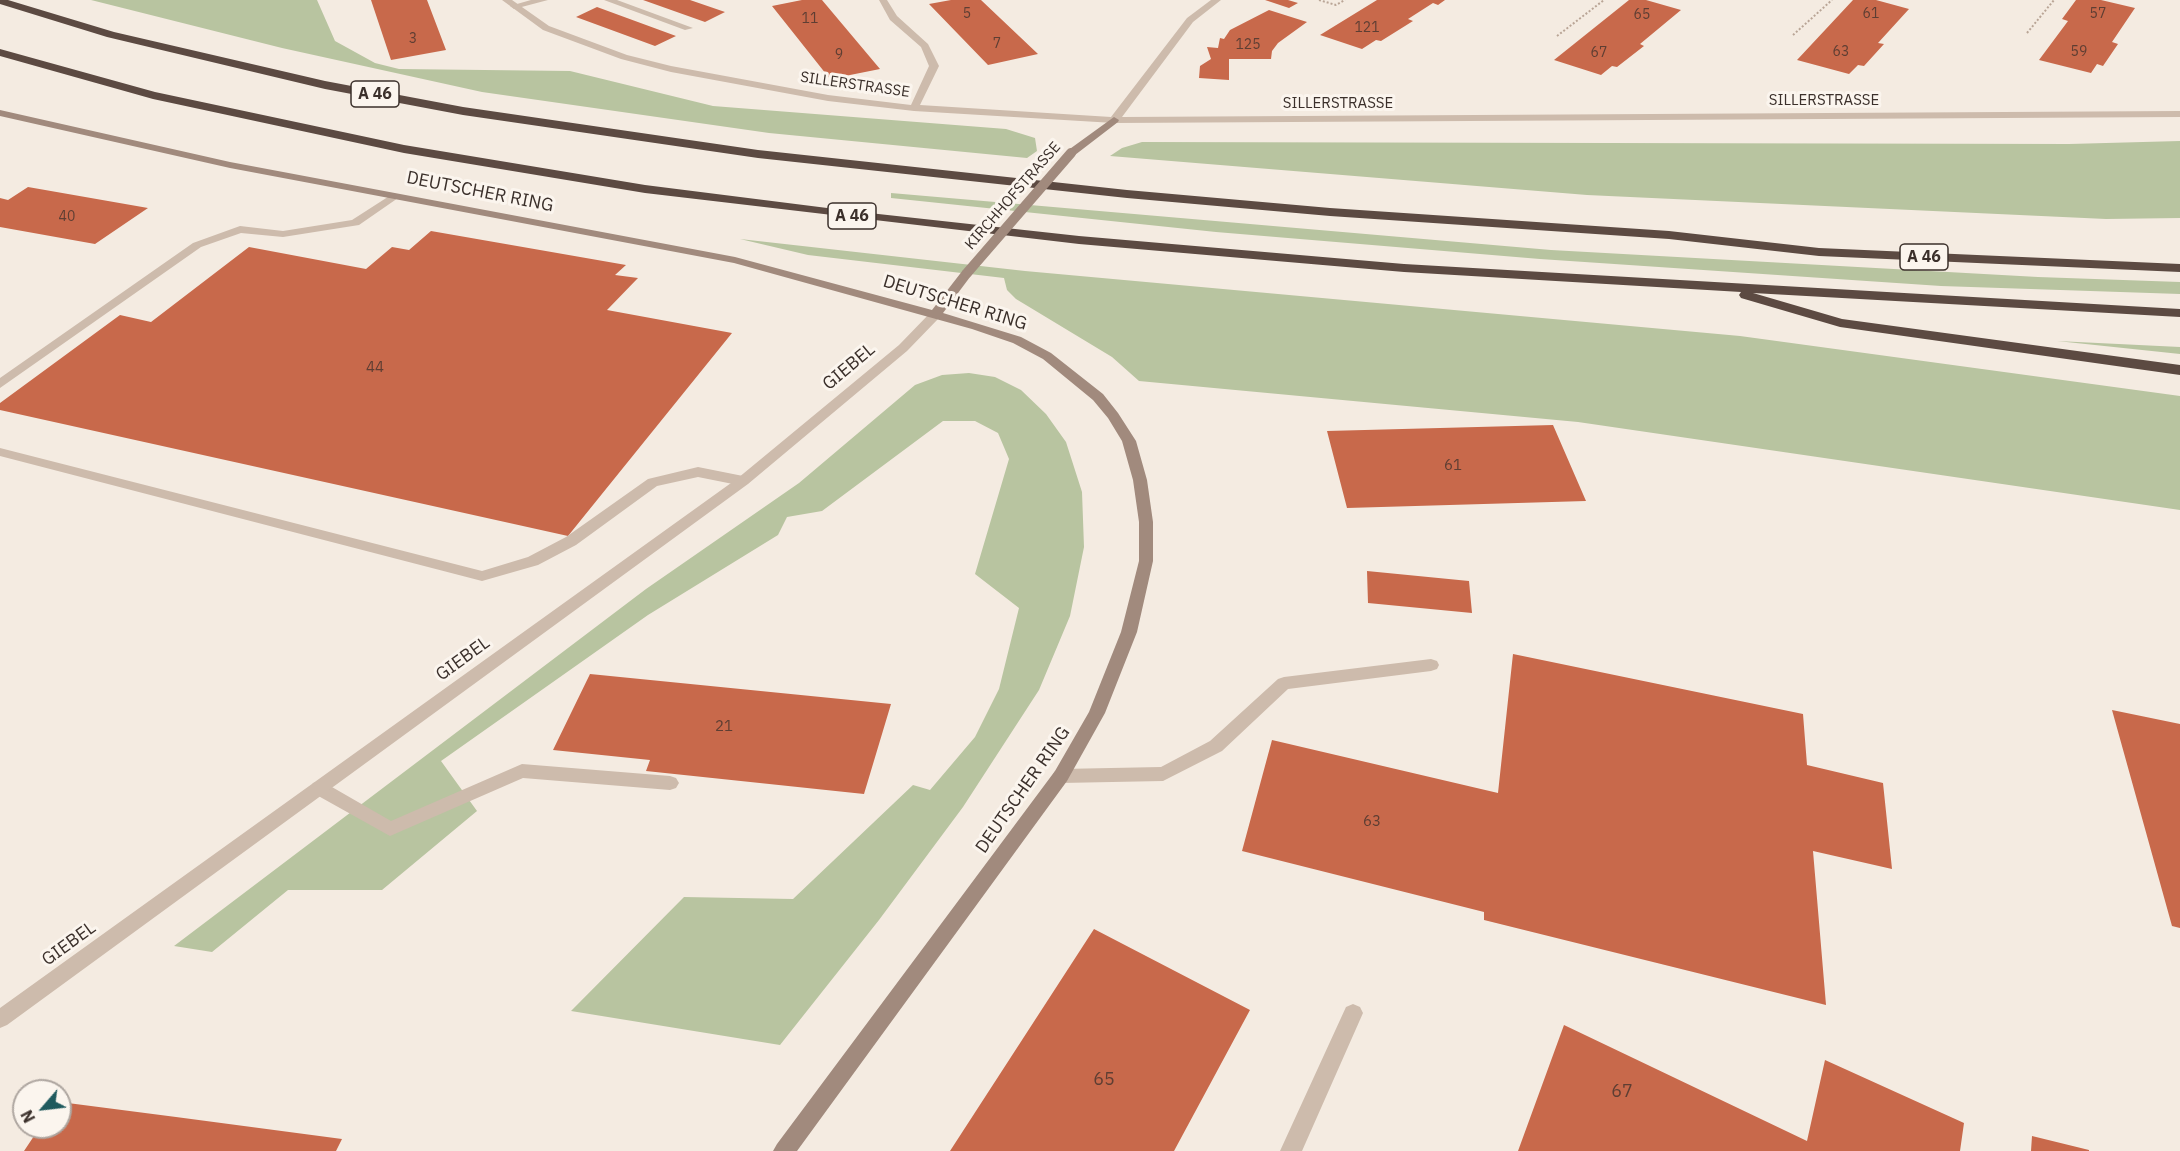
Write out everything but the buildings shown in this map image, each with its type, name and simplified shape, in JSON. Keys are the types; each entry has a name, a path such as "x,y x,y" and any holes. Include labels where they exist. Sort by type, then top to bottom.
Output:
{"highway":[{"name":"A 46","path":"0,1 111,35 325,85 463,111 758,154 1149,196 1342,213 1669,235 1818,252 2180,268"},
{"name":"A 46","path":"0,52 153,95 272,122 520,170 645,189 1079,240 1404,267 2180,313"},
{"path":"1718,286 1840,323 2180,370"}],"street":[{"name":"SILLERSTRASSE","path":"510,3 544,0"},
{"path":"608,0 688,28"},
{"path":"883,0 893,18 925,46 934,66 914,108"},
{"name":"KIRCHHOFSTRASSE","path":"935,315 967,273 1071,153 1114,120 1190,20 1217,0"},
{"name":"SILLERSTRASSE","path":"510,3 546,27 624,57 671,69 828,98 914,108 1114,120 2180,114"},
{"name":"DEUTSCHER RING","path":"0,113 230,165 735,260 1017,340 1047,356 1073,375 1098,397 1113,416 1129,441 1140,480 1146,522 1146,561 1139,599 1117,665 1097,713 1061,776 784,1151"},
{"path":"0,384 197,245 240,229 283,234 355,223 394,196"},
{"name":"GIEBEL","path":"0,1019 743,481 903,348 935,315"},
{"path":"0,452 482,576 533,561 571,541 636,492 653,482 698,472 743,481"},
{"path":"1061,776 1163,774 1216,746 1284,683 1431,665"},
{"path":"319,788 390,829 522,771 670,783"},
{"path":"1291,1151 1353,1013"}],"path":[{"path":"1319,0 1336,5 1345,0"},
{"path":"1557,36 1604,0"},
{"path":"1792,35 1832,0"},
{"path":"2027,33 2054,0"}],"green space":[{"path":"91,0 317,0 335,41 375,63 399,69 570,71 713,106 1006,129 1035,138 1037,151 1027,158 769,133 482,92 282,48"},
{"path":"2180,141 2180,218 2106,219 1587,195 1110,156 1122,148 1142,142 2069,144"},
{"path":"891,193 1551,250 2038,277 2180,282 2180,294 1941,286 1540,259 1216,232 891,198"},
{"path":"740,239 1025,271 1740,336 2180,396 2180,510 1578,422 1139,381 1112,357 1016,299 1007,290 1004,278 808,255"},
{"path":"2057,341 2180,347 2180,354"},
{"path":"969,373 995,377 1021,390 1046,414 1066,442 1082,492 1084,547 1070,616 1039,690 963,807 879,920 780,1045 571,1011 684,897 793,899 913,785 930,790 975,737 999,689 1019,608 975,574 1009,459 998,433 975,421 943,421 822,511 787,517 778,535 648,615 441,761 477,811 382,890 288,890 212,952 174,946 646,589 799,483 915,385 942,375"}]}
